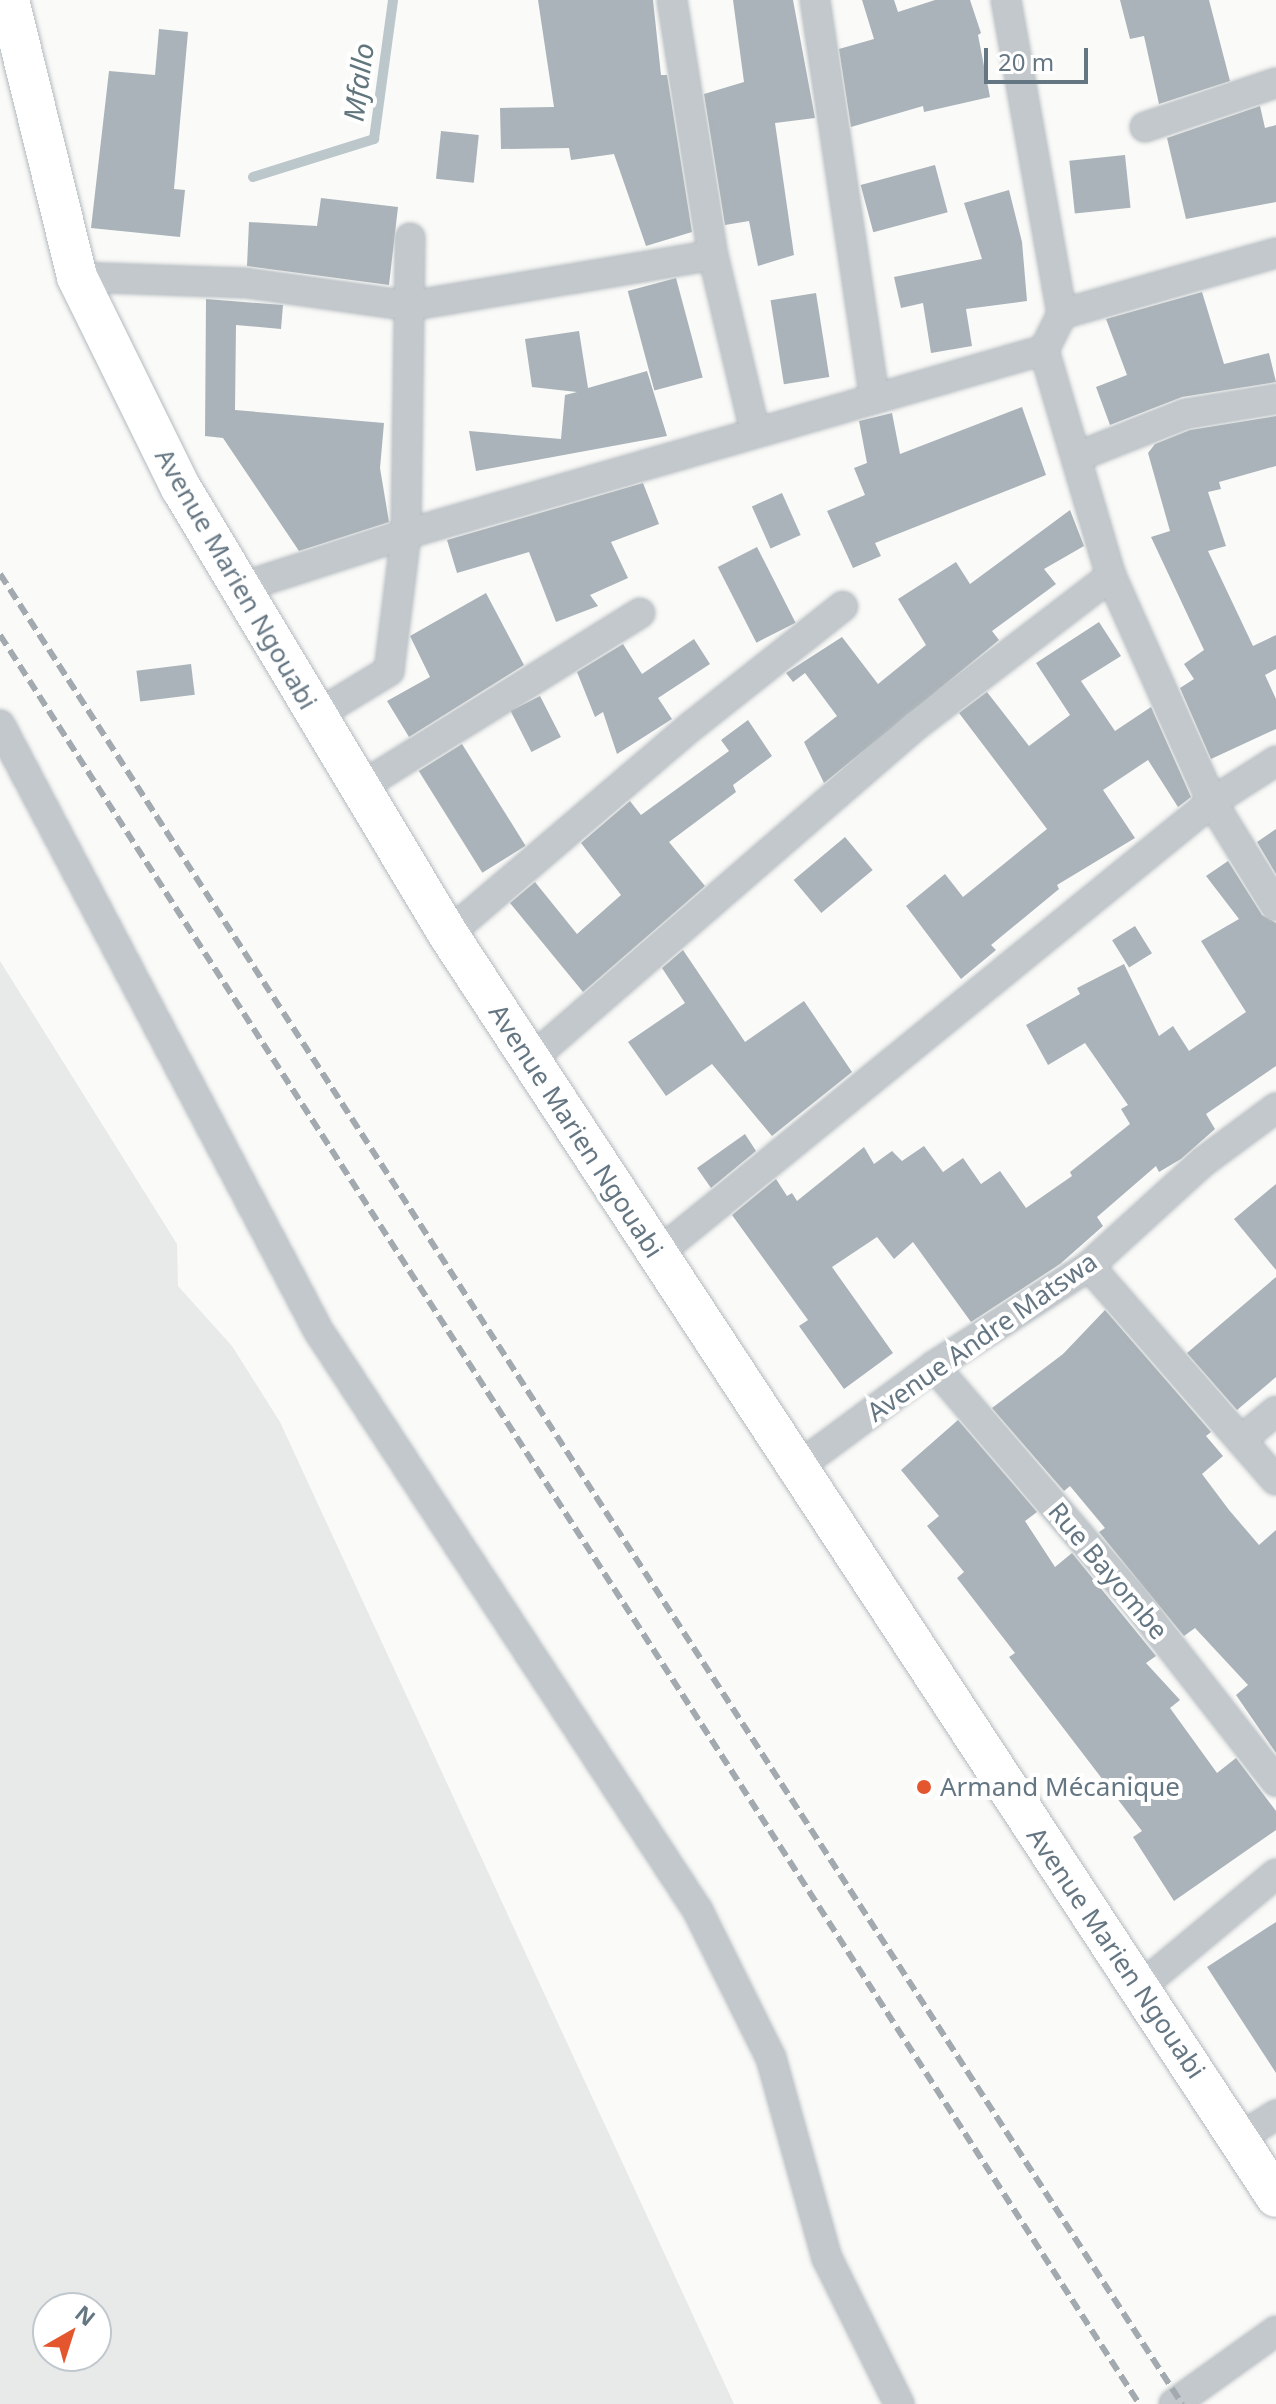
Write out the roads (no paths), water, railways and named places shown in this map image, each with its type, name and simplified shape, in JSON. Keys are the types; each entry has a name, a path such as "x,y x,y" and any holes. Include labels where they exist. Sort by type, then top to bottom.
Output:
{"street":[{"name":"Avenue Marien Ngouabi","path":"9,0 77,277 127,385 239,588 448,934 795,1469 1276,2197"},
{"path":"672,0 713,255 755,431"},
{"path":"815,0 874,397"},
{"path":"1006,0 1062,314 1044,350 1079,456 1111,576 1212,802 1276,906"},
{"path":"1145,127 1276,83"},
{"path":"315,716 389,671 406,534 410,238"},
{"path":"1062,314 1276,253"},
{"path":"77,277 246,283 409,306 713,255"},
{"path":"239,588 406,534 1044,350"},
{"path":"1079,456 1185,414 1276,399"},
{"path":"530,1060 915,726 1111,576"},
{"path":"448,934 693,725 843,606"},
{"path":"359,788 640,613"},
{"path":"0,725 318,1330 698,1911 771,2058 827,2258 899,2404"},
{"path":"657,1254 1212,802 1276,761"},
{"name":"Avenue Andre Matswa","path":"795,1469 934,1366 1089,1266 1203,1162 1276,1108"},
{"path":"1089,1266 1276,1480"},
{"name":"Rue Bayombe","path":"934,1366 1132,1597 1276,1781"},
{"path":"1241,1440 1276,1411"},
{"path":"1139,1988 1276,1874"},
{"path":"1239,2138 1276,2115"},
{"path":"1174,2404 1276,2331"}],"waterway":[{"name":"Mfallo","path":"253,177 374,139 393,0"}],"railway":[{"path":"0,574 1182,2404"},
{"path":"0,635 1139,2404"}],"place":[{"name":"Armand Mécanique","path":"924,1787"}]}
